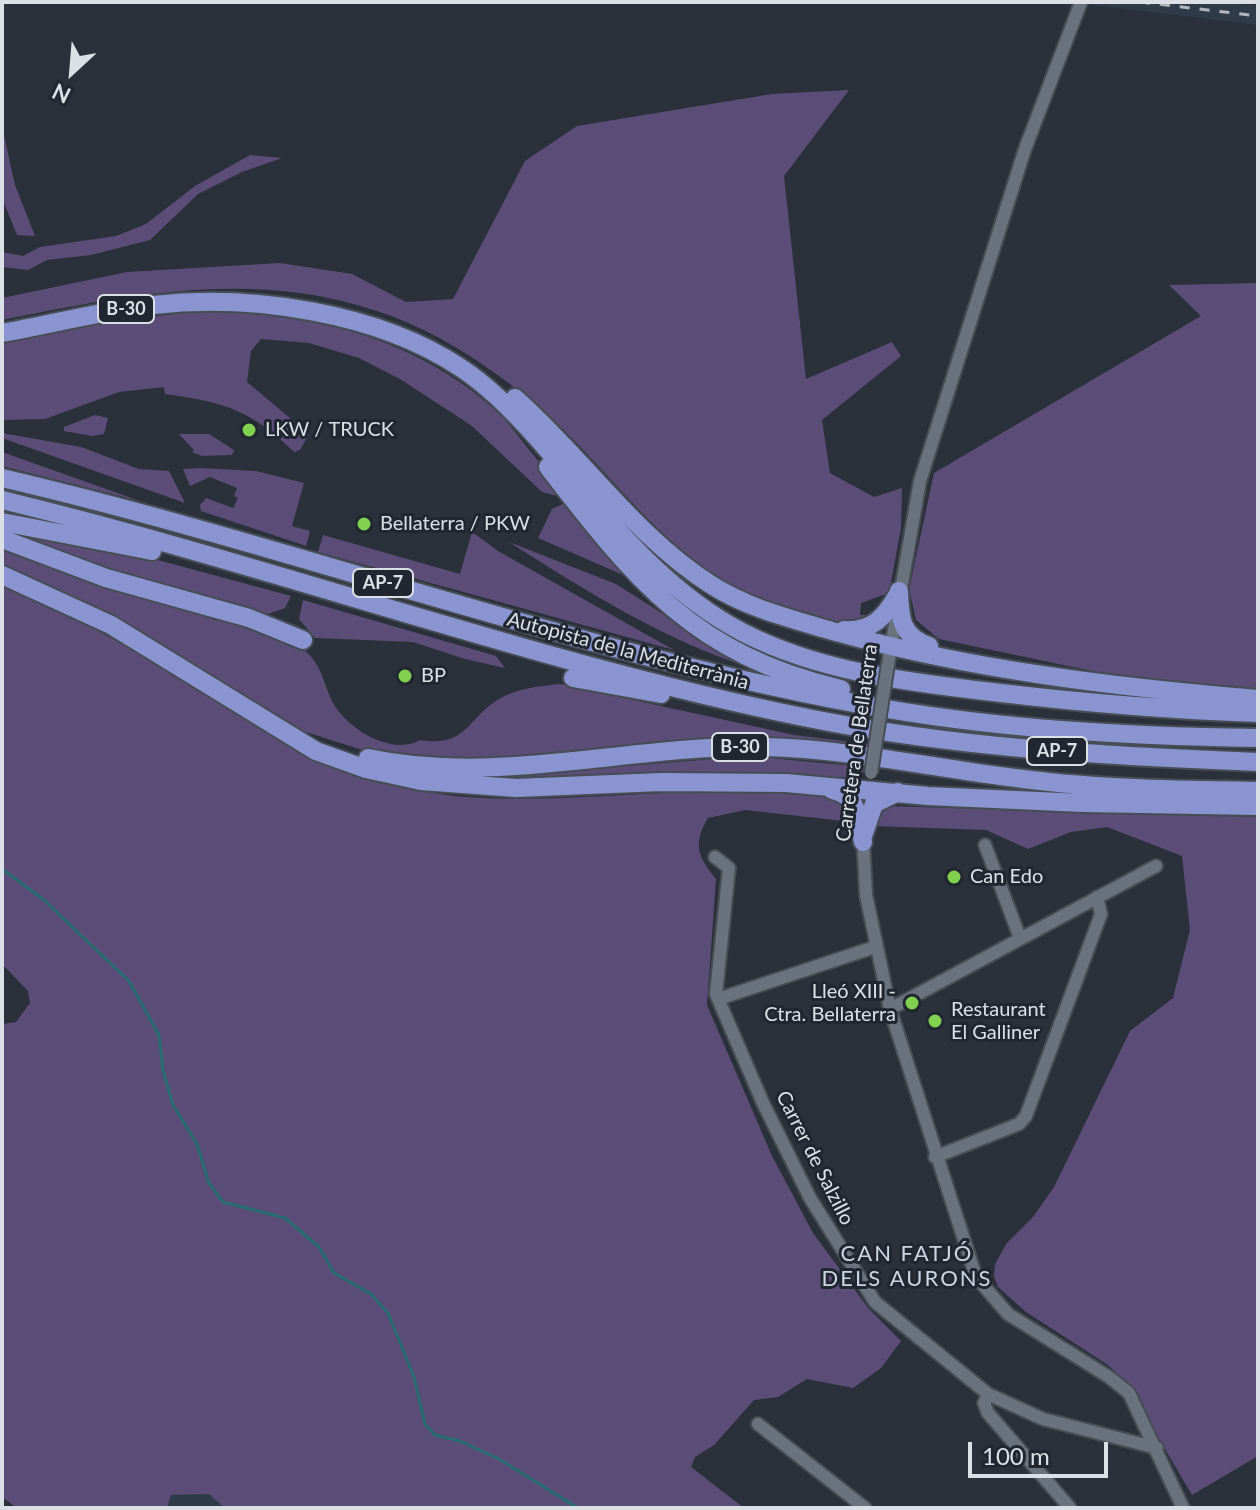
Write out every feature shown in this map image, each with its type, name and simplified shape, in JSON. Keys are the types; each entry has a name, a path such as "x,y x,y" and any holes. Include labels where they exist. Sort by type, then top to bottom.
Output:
{"highway":[{"name":"B-30","path":"2,333 118,310 186,303 252,303 322,313 388,334 447,359 481,383 527,426 663,575 723,621 762,642 842,667 945,686 1063,699 1258,713"},
{"path":"322,313 383,324 457,356 537,418 647,532 699,576 742,602 861,639 989,666 1137,688 1258,699"},
{"path":"388,334 446,367 492,401 636,576 691,625 727,648 774,670 852,692 1118,735"},
{"name":"Autopista de la Mediterrània","path":"2,478 248,544 502,618 765,685 907,713 1118,735 1258,738"},
{"name":"Autopista de la Mediterrània","path":"2,500 137,535 438,624 761,708 870,729 982,744 1089,754 1258,762"},
{"path":"2,522 147,550 354,607 438,624"},
{"path":"2,539 106,578 249,618 303,640"},
{"name":"B-30","path":"2,575 111,625 233,702 291,732 380,760 438,768 532,766 681,749 768,747 1027,780 1258,791"},
{"path":"823,628 853,631 872,626 887,613 899,591"},
{"path":"899,591 902,626 908,636 989,666"},
{"path":"861,639 880,650 888,664 904,658 987,671 1036,674"},
{"path":"573,678 761,708"},
{"path":"233,702 316,751 366,769 421,781 516,788 661,782 849,780 870,781 902,793 1109,804 1258,806"},
{"path":"786,783 849,797 855,804 863,839"},
{"path":"863,839 874,804 902,793"}],"street":[{"name":"Carretera de Bellaterra","path":"1081,2 1025,149 920,481 890,645 863,839 875,947 890,1009 976,1277 1008,1314 1109,1377 1129,1393 1183,1508"},
{"path":"985,845 1020,938"},
{"name":"Carrer de Salzillo","path":"715,857 729,868 715,974 718,999 763,1103 810,1198 863,1287 875,1302 988,1394 1043,1419 1157,1448"},
{"path":"890,1009 1156,866"},
{"path":"935,1157 1019,1124 1026,1116 1101,914 1097,897"},
{"path":"718,999 875,947"},
{"path":"988,1394 984,1403 988,1413 1070,1508"},
{"path":"758,1424 865,1508"}],"shaded area":[{"path":"1069,2 1227,2 1258,6 1258,25"},
{"path":"849,90 784,176 806,379 892,342 901,356 822,420 830,473 874,497 902,488 901,528 889,593 861,603 860,615 875,615 861,622 844,623 818,618 758,598 727,583 699,564 650,521 558,424 515,388 439,338 377,311 330,298 283,291 190,290 96,302 2,320 2,298 127,272 280,263 352,274 406,302 453,299 525,161 577,126 772,94"},
{"path":"2,126 15,185 35,236 17,235 2,198"},
{"path":"250,155 282,158 242,172 198,194 150,240 91,255 47,260 28,270 2,267 2,252 23,256 40,247 116,236 146,224 195,186"},
{"path":"1258,283 1258,689 1121,677 939,639 916,620 909,589 934,473 1201,316 1169,285"},
{"path":"198,311 281,316 322,324 362,334 437,368 472,391 504,418 625,571 621,574 538,538 552,509 565,503 562,497 542,492 472,426 400,379 359,358 309,343 261,339 251,351 247,382 309,434 300,450 294,452 264,426 236,410 165,394 164,387 119,392 45,419 2,420 2,344 103,323"},
{"path":"95,415 108,418 104,434 92,436 64,431 64,427"},
{"path":"2,433 81,447 139,469 169,471 185,503 2,438"},
{"path":"179,434 209,434 234,450 232,455 202,456 192,452 194,450"},
{"path":"2,452 140,501 2,466"},
{"path":"183,469 256,471 304,483 292,526 310,531 306,546 201,511 200,505 206,498 233,508 238,498 234,496 237,488 210,477 190,486"},
{"path":"2,530 143,556 291,596 285,608 265,615 137,584"},
{"path":"472,532 498,551 674,650 318,552 323,535 460,574"},
{"path":"509,542 616,584 713,646 752,665 751,668 656,629"},
{"path":"2,547 224,616 299,647 312,658 333,703 349,722 372,738 397,745 420,740 448,740 465,730 488,707 506,695 560,684 794,735 868,744 867,751 719,739 645,743 484,762 378,755 290,727 2,568"},
{"path":"2,586 105,634 294,745 377,780 421,791 504,799 726,791 817,794 847,804 853,822 745,810 708,818 700,835 701,857 716,879 707,1005 772,1156 813,1233 869,1309 901,1341 881,1368 853,1388 807,1379 778,1397 754,1400 714,1445 695,1457 691,1467 744,1508 225,1508 209,1494 171,1495 167,1508 17,1508 2,1497 2,1024 16,1022 30,1003 28,991 2,964"},
{"path":"303,600 496,656 505,668 413,642 315,638 299,619"},
{"path":"749,756 865,767 862,774 839,778 764,774 470,779"},
{"path":"885,806 1258,817 1258,1456 1192,1495 1125,1381 1108,1365 1026,1312 998,1287 994,1276 995,1264 1007,1243 1033,1217 1054,1187 1130,1031 1173,998 1190,930 1182,856 1107,827 1071,832 1028,849 986,830 873,826"},
{"path":"210,1494 225,1508 167,1508 171,1495"}],"waterway":[{"path":"2,869 44,900 129,981 159,1035 163,1070 173,1105 197,1144 209,1183 223,1202 285,1218 319,1247 334,1273 371,1294 388,1313 414,1377 425,1424 435,1435 460,1441 499,1459 578,1508"}],"railway":[{"path":"1140,2 1258,16"}],"place":[{"name":"LKW / TRUCK","path":"249,430"},
{"name":"Bellaterra / PKW","path":"364,524"},
{"name":"BP","path":"405,676"},
{"name":"Can Edo","path":"954,877"},
{"name":"Lleó XIII - Ctra. Bellaterra","path":"912,1003"},
{"name":"Restaurant El Galliner","path":"935,1021"}],"district":[{"name":"CAN FATJÓ DELS AURONS","path":"907,1266"}]}
